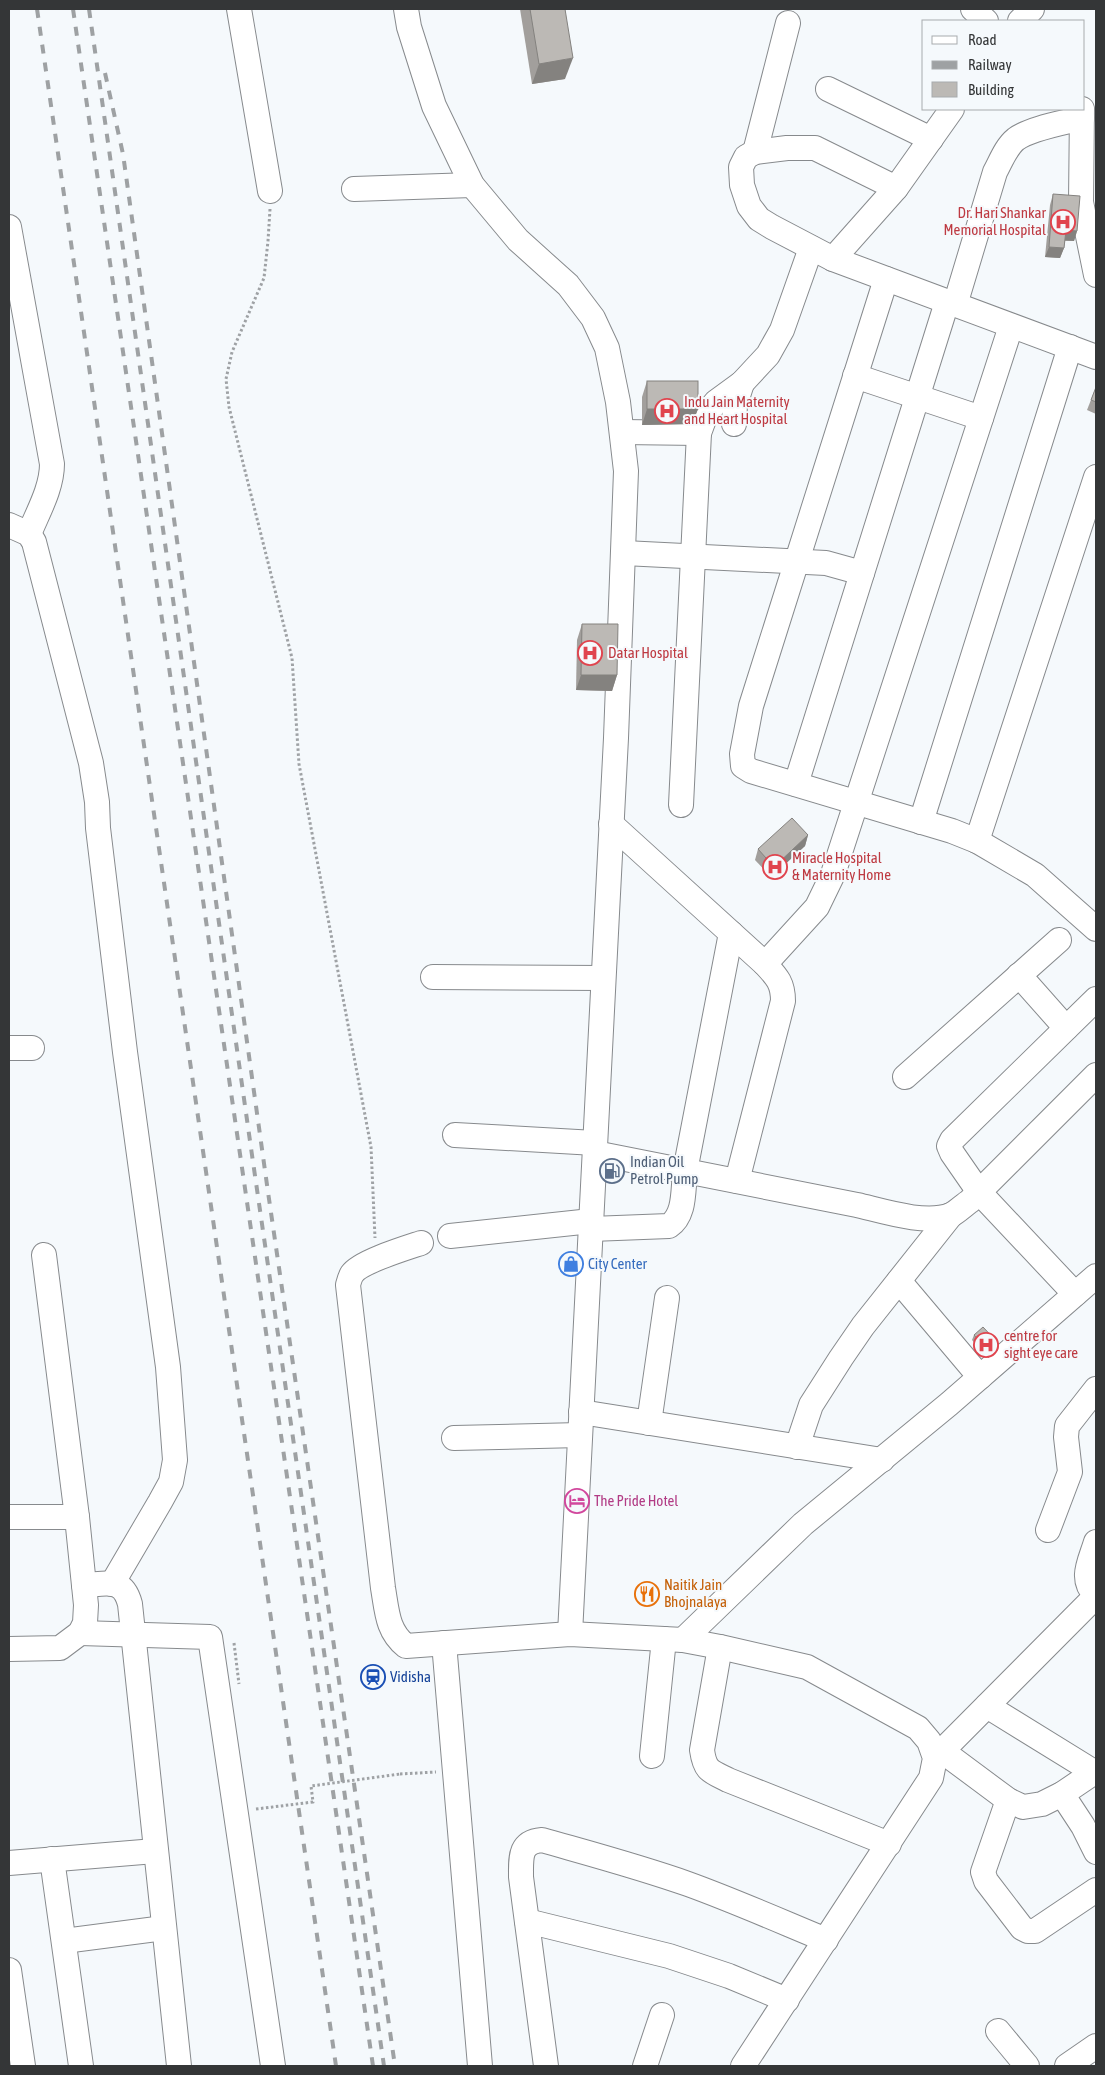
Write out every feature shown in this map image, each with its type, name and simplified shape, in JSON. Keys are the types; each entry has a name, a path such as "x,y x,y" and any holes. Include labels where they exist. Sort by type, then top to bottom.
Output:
{"street":[{"path":"239,9 270,191"},
{"path":"406,9 409,27 434,106 472,186 518,240 568,285 593,318 607,348 622,432 626,471 611,824 570,1634"},
{"path":"973,9 985,20"},
{"path":"1021,20 1032,9"},
{"path":"755,152 788,23"},
{"path":"828,89 931,139"},
{"path":"1086,108 1081,202 1096,275"},
{"path":"833,259 896,188 951,110"},
{"path":"796,784 918,397 995,172 1005,152 1015,140 1081,110"},
{"path":"896,188 815,148 787,148 755,152 746,157 741,167 742,185 749,206 759,219 812,248 833,259 1096,357"},
{"path":"354,189 472,186"},
{"path":"9,227 52,464 52,475 48,489 19,529 34,542 91,763 124,1042 169,1376 175,1460 171,1482 112,1584"},
{"path":"681,805 699,433 706,414 716,402 742,383 768,354 782,330 812,248"},
{"path":"886,279 751,706 742,754 743,766 750,771 952,831 977,841 1035,875 1096,929"},
{"path":"765,964 817,907 833,874 1011,326"},
{"path":"921,822 1070,348"},
{"path":"855,376 981,418"},
{"path":"734,424 735,405 742,383"},
{"path":"622,432 699,433"},
{"path":"977,841 1096,477"},
{"path":"624,553 796,561 839,565 862,573"},
{"path":"611,824 765,964 778,978 783,988 783,1001 737,1181"},
{"path":"450,1236 591,1225 669,1226 677,1221 731,933"},
{"path":"905,1077 1059,940"},
{"path":"1019,975 1066,1028"},
{"path":"433,977 603,978"},
{"path":"1075,1294 979,1192 952,1154 949,1146 952,1140 1096,999"},
{"path":"796,1447 811,1405 863,1326 951,1215 979,1192 1096,1075"},
{"path":"455,1134 595,1148 685,1171 857,1204 899,1215 928,1218 951,1215"},
{"path":"421,1243 377,1259 352,1272 348,1285 389,1626 398,1639 406,1646 570,1634 674,1640 720,1647 807,1667 918,1728 938,1754 1008,1800 1024,1807 1042,1804 1062,1794 1095,1772 987,1706"},
{"path":"9,1649 60,1648 80,1633 85,1623 86,1605 77,1517 44,1255"},
{"path":"652,1756 674,1640 802,1524 882,1460 1096,1276"},
{"path":"899,1281 980,1377"},
{"path":"649,1423 667,1298"},
{"path":"1048,1530 1070,1472 1066,1437 1067,1426 1096,1389"},
{"path":"454,1438 580,1424 649,1423 882,1460"},
{"path":"9,1517 77,1517"},
{"path":"743,2066 932,1778 938,1754 1096,1596 1089,1589 1086,1579 1096,1542"},
{"path":"84,1585 112,1584 121,1587 127,1593 130,1604 179,2066"},
{"path":"80,1633 210,1637 273,2066"},
{"path":"444,1643 480,2066"},
{"path":"720,1647 702,1750 704,1763 710,1771 888,1844"},
{"path":"1062,1794 1083,1826 1096,1852"},
{"path":"1008,1800 983,1872 986,1881 1022,1928 1028,1931 1035,1931 1096,1890"},
{"path":"546,2066 521,1877 521,1857 524,1847 532,1841 542,1840 615,1860 687,1884 757,1910 826,1940"},
{"path":"9,1863 155,1850"},
{"path":"52,1859 81,2066"},
{"path":"527,1921 669,1956 729,1976 787,2000"},
{"path":"64,1941 164,1928"},
{"path":"9,1970 23,2066"},
{"path":"645,2066 662,2015"},
{"path":"998,2031 1027,2066"},
{"path":"1068,2066 1096,2046"}],"path":[{"path":"270,191 264,278 232,352 226,379 229,408 292,658 298,764 371,1147 373,1229 377,1259"},
{"path":"256,1809 313,1802 311,1786 400,1774 454,1771"}],"building":[{"path":"530,9 565,9 573,58 539,64"},
{"path":"1053,194 1080,196 1077,231 1066,230 1064,248 1049,247"},
{"path":"647,381 698,381 698,409 647,409"},
{"path":"1096,387 1096,402 1091,400"},
{"path":"582,624 618,624 617,675 581,675"},
{"path":"792,818 808,835 774,867 758,849"},
{"path":"983,1327 999,1344 990,1353 974,1335"}],"railway":[{"path":"37,9 336,2066"},
{"path":"73,9 373,2066"},
{"path":"89,9 384,2066"},
{"path":"105,73 123,154 268,1192 395,2066"}],"place":[{"name":"Dr. Hari Shankar Memorial Hospital","path":"1063,222"},
{"name":"Indu Jain Maternity and Heart Hospital","path":"667,411"},
{"name":"Datar Hospital","path":"590,653"},
{"name":"Miracle Hospital & Maternity Home","path":"775,867"},
{"name":"Indian Oil Petrol Pump","path":"612,1171"},
{"name":"City Center","path":"571,1264"},
{"name":"centre for sight eye care","path":"986,1345"},
{"name":"The Pride Hotel","path":"577,1501"},
{"name":"Naitik Jain Bhojnalaya","path":"647,1594"},
{"name":"Vidisha","path":"373,1677"}]}
